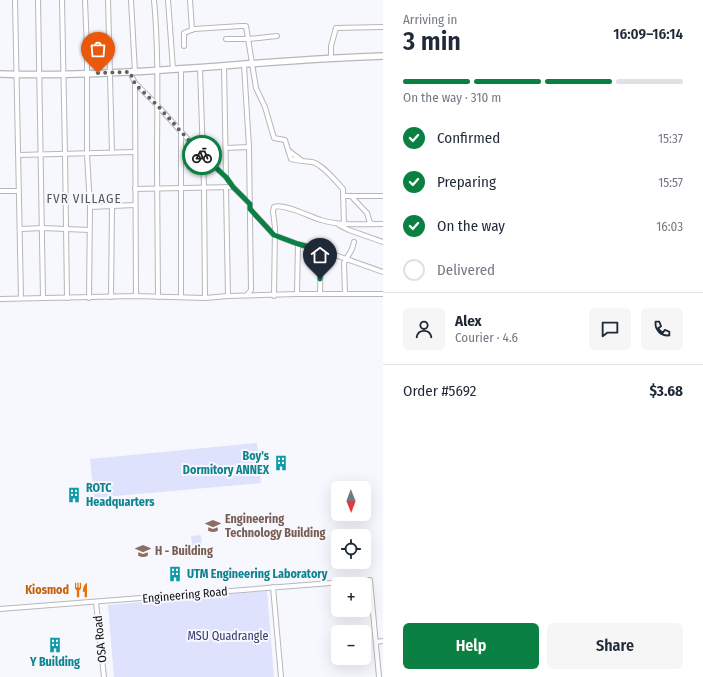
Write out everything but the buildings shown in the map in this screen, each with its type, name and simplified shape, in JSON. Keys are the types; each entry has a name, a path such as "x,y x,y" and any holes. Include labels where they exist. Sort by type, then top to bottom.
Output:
{"street":[{"path":"15,0 21,298"},
{"path":"38,0 43,298"},
{"path":"62,0 66,298"},
{"path":"85,0 87,50 87,154 90,207 89,298"},
{"path":"108,0 112,152"},
{"path":"131,0 133,72 135,84 136,296"},
{"path":"154,0 158,71 158,297"},
{"path":"168,0 172,69"},
{"path":"190,0 192,30"},
{"path":"184,46 184,33 192,30 244,26 247,28 256,88 266,107 274,138 285,140 289,151 301,160 320,165 367,213 370,223 375,224"},
{"path":"331,58 331,46 336,28 383,27"},
{"path":"226,39 248,39 277,36"},
{"path":"0,74 86,74 158,71 331,58 383,56"},
{"path":"244,65 249,147 251,290 254,296"},
{"path":"224,66 226,177"},
{"path":"200,68 204,187 205,298"},
{"path":"181,69 181,297"},
{"path":"135,84 157,105 180,132 226,177 233,187 250,204"},
{"path":"226,148 249,147"},
{"path":"18,155 135,152"},
{"path":"135,189 233,187"},
{"path":"226,188 228,296"},
{"path":"341,225 344,196 343,189"},
{"path":"0,191 18,190"},
{"path":"344,196 383,196"},
{"path":"90,207 135,205"},
{"path":"111,297 112,206"},
{"path":"274,296 275,228 273,209 276,206 341,225 383,224"},
{"path":"250,209 274,235 383,272"},
{"path":"341,225 349,230 383,242"},
{"path":"20,229 66,228 89,230"},
{"path":"345,294 344,266 354,242"},
{"path":"297,294 298,244"},
{"path":"320,294 321,250"},
{"path":"247,296 251,290"},
{"path":"0,299 136,296 205,298 297,294 383,294"},
{"name":"Engineering Road","path":"0,610 370,580 376,642"},
{"path":"273,587 281,677"},
{"name":"OSA Road","path":"96,602 104,677"},
{"path":"379,677 376,642 383,641"}],"green space":[{"path":"257,443 261,483 94,498 90,459"},
{"path":"201,535 203,555 194,556 191,536"},
{"name":"MSU Quadrangle","path":"267,591 274,677 114,677 108,605"}],"way so far":[{"path":"98,73 130,72 135,84 157,105 202,155"}],"place":[{"name":"Boy's Dormitory ANNEX","path":"281,463"},
{"name":"ROTC Headquarters","path":"74,495"},
{"name":"Engineering Technology Building","path":"213,526"},
{"name":"H - Building","path":"143,551"},
{"name":"UTM Engineering Laboratory","path":"175,574"},
{"name":"Kiosmod","path":"81,590"},
{"name":"Y Building","path":"55,645"}],"district":[{"name":"FVR VILLAGE","path":"84,198"}],"route":[{"path":"202,155 226,177 233,187 250,204 250,209 274,235 298,244 321,250 320,279"}]}
